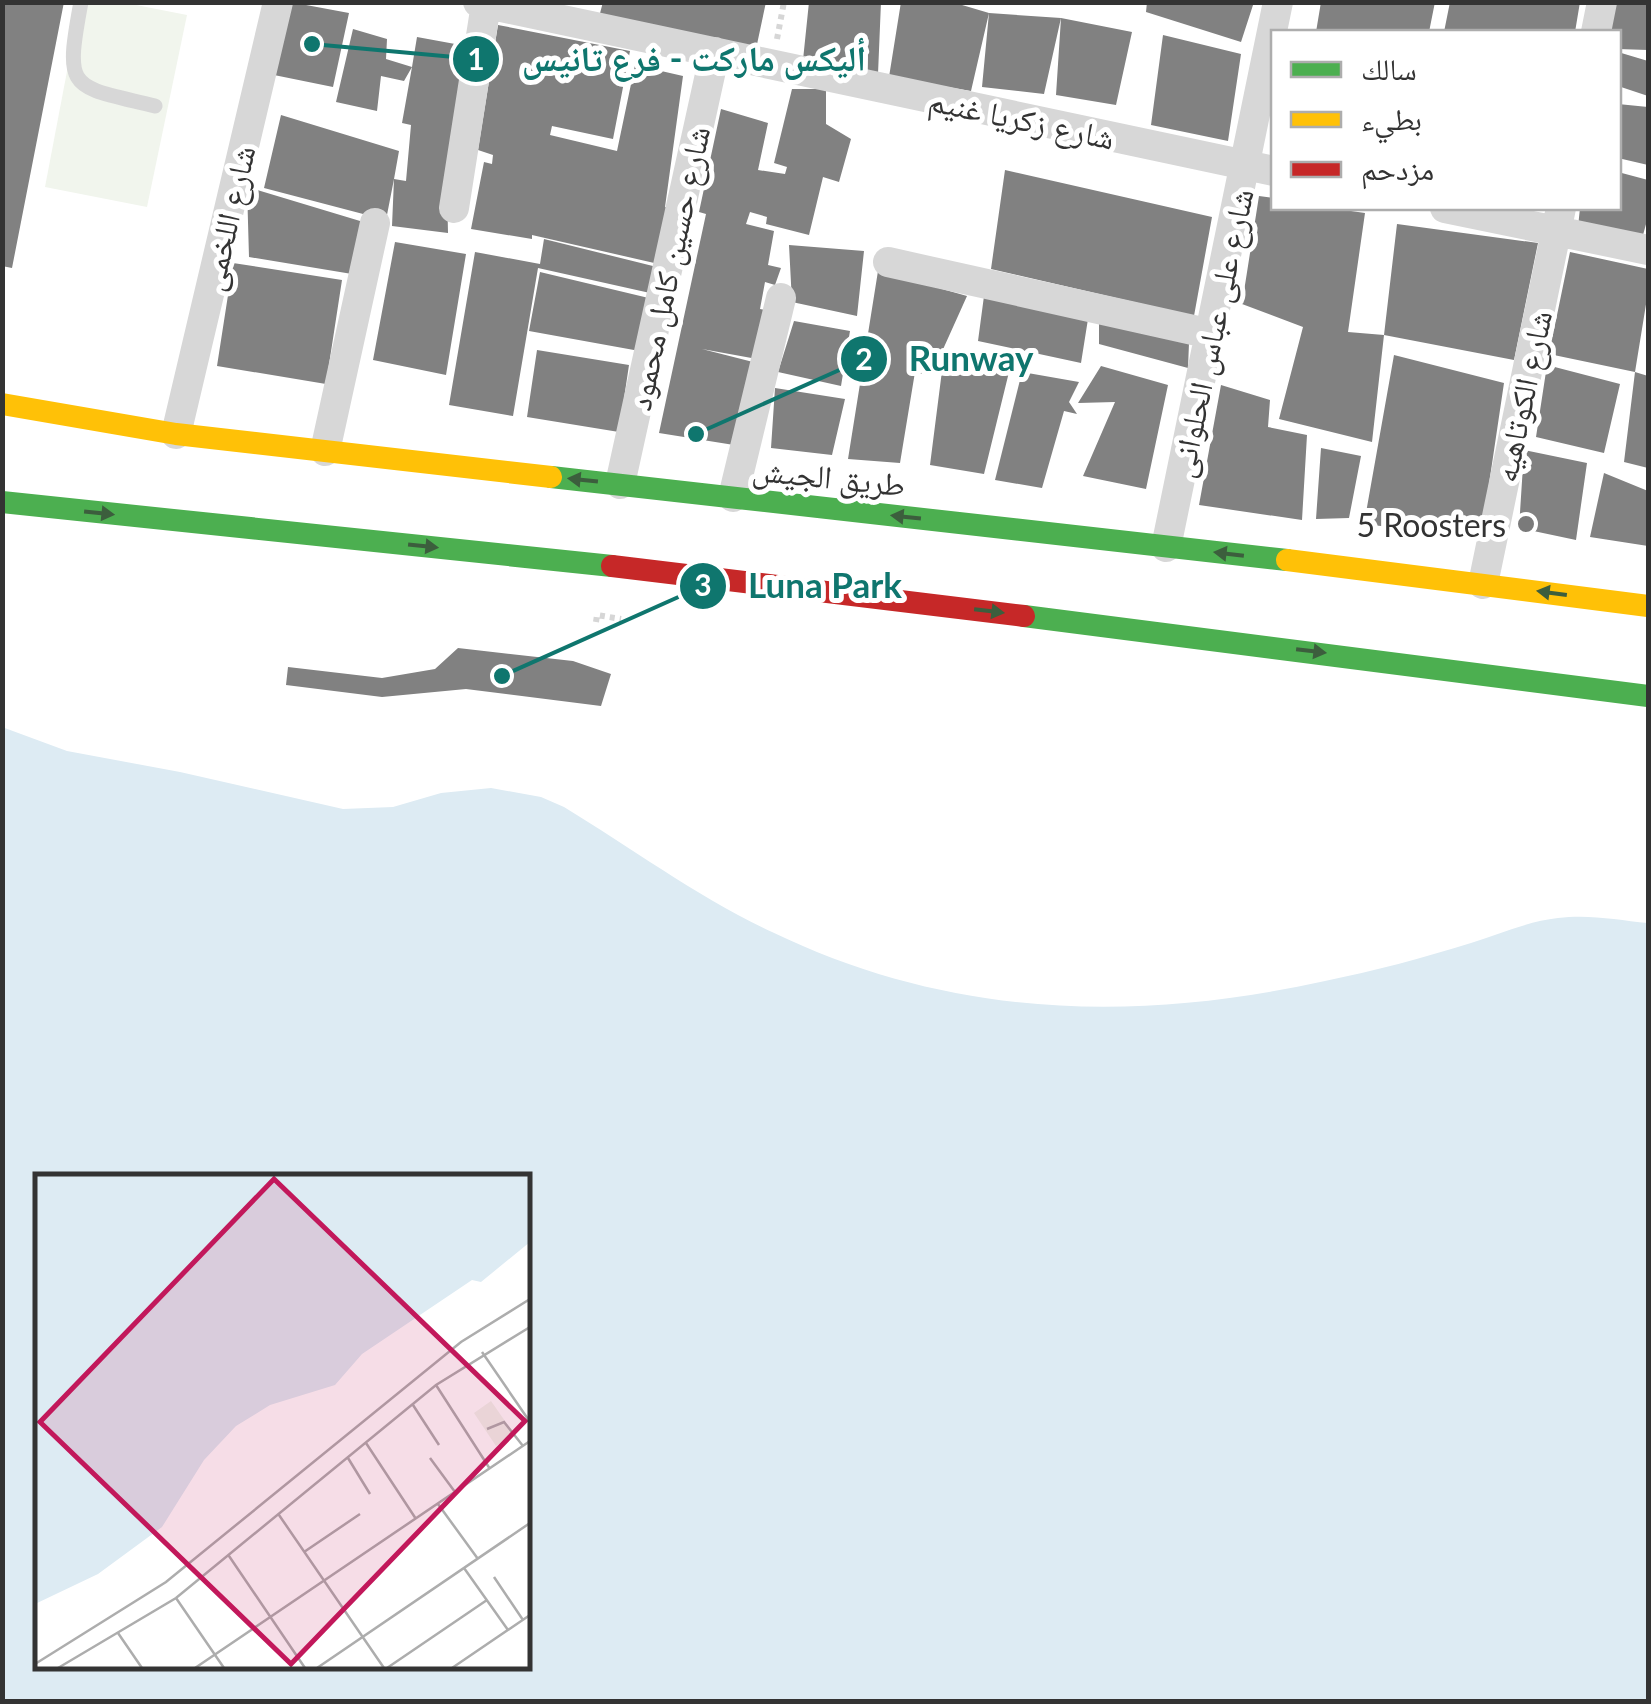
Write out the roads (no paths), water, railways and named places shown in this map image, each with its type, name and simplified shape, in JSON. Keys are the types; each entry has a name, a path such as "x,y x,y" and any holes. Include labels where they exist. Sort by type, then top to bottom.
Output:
{"highway":[{"name":"طريق الجيش","path":"2,404 176,434 1166,546 1648,606"},
{"path":"2,502 730,578 1648,696"}],"street":[{"name":"شارع اللخمى","path":"176,434 278,2"},
{"name":"شارع على عباس الحلوانى","path":"1275,30 1278,2"},
{"path":"1596,30 1602,2"},
{"name":"شارع زكريا غنيم","path":"482,3 586,14 715,52 1259,168"},
{"path":"454,208 482,3"},
{"name":"شارع حسين كامل محمود","path":"620,484 715,52"},
{"name":"شارع على عباس الحلوانى","path":"1166,546 1211,334 1259,168 1271,63"},
{"path":"1466,210 1558,219 1648,250"},
{"name":"شارع الكوتاهيه","path":"1483,584 1558,219"},
{"path":"324,451 375,223"},
{"path":"888,262 1211,334"},
{"path":"733,498 780,298"}],"lane":[{"path":"80,2 71,55 80,83 93,91 155,106"}],"place":[{"name":"أليكس ماركت - فرع تانيس","path":"312,44"},
{"name":"Runway","path":"696,434"},
{"name":"5 Roosters","path":"1526,524"},
{"name":"Luna Park","path":"502,676"}]}
